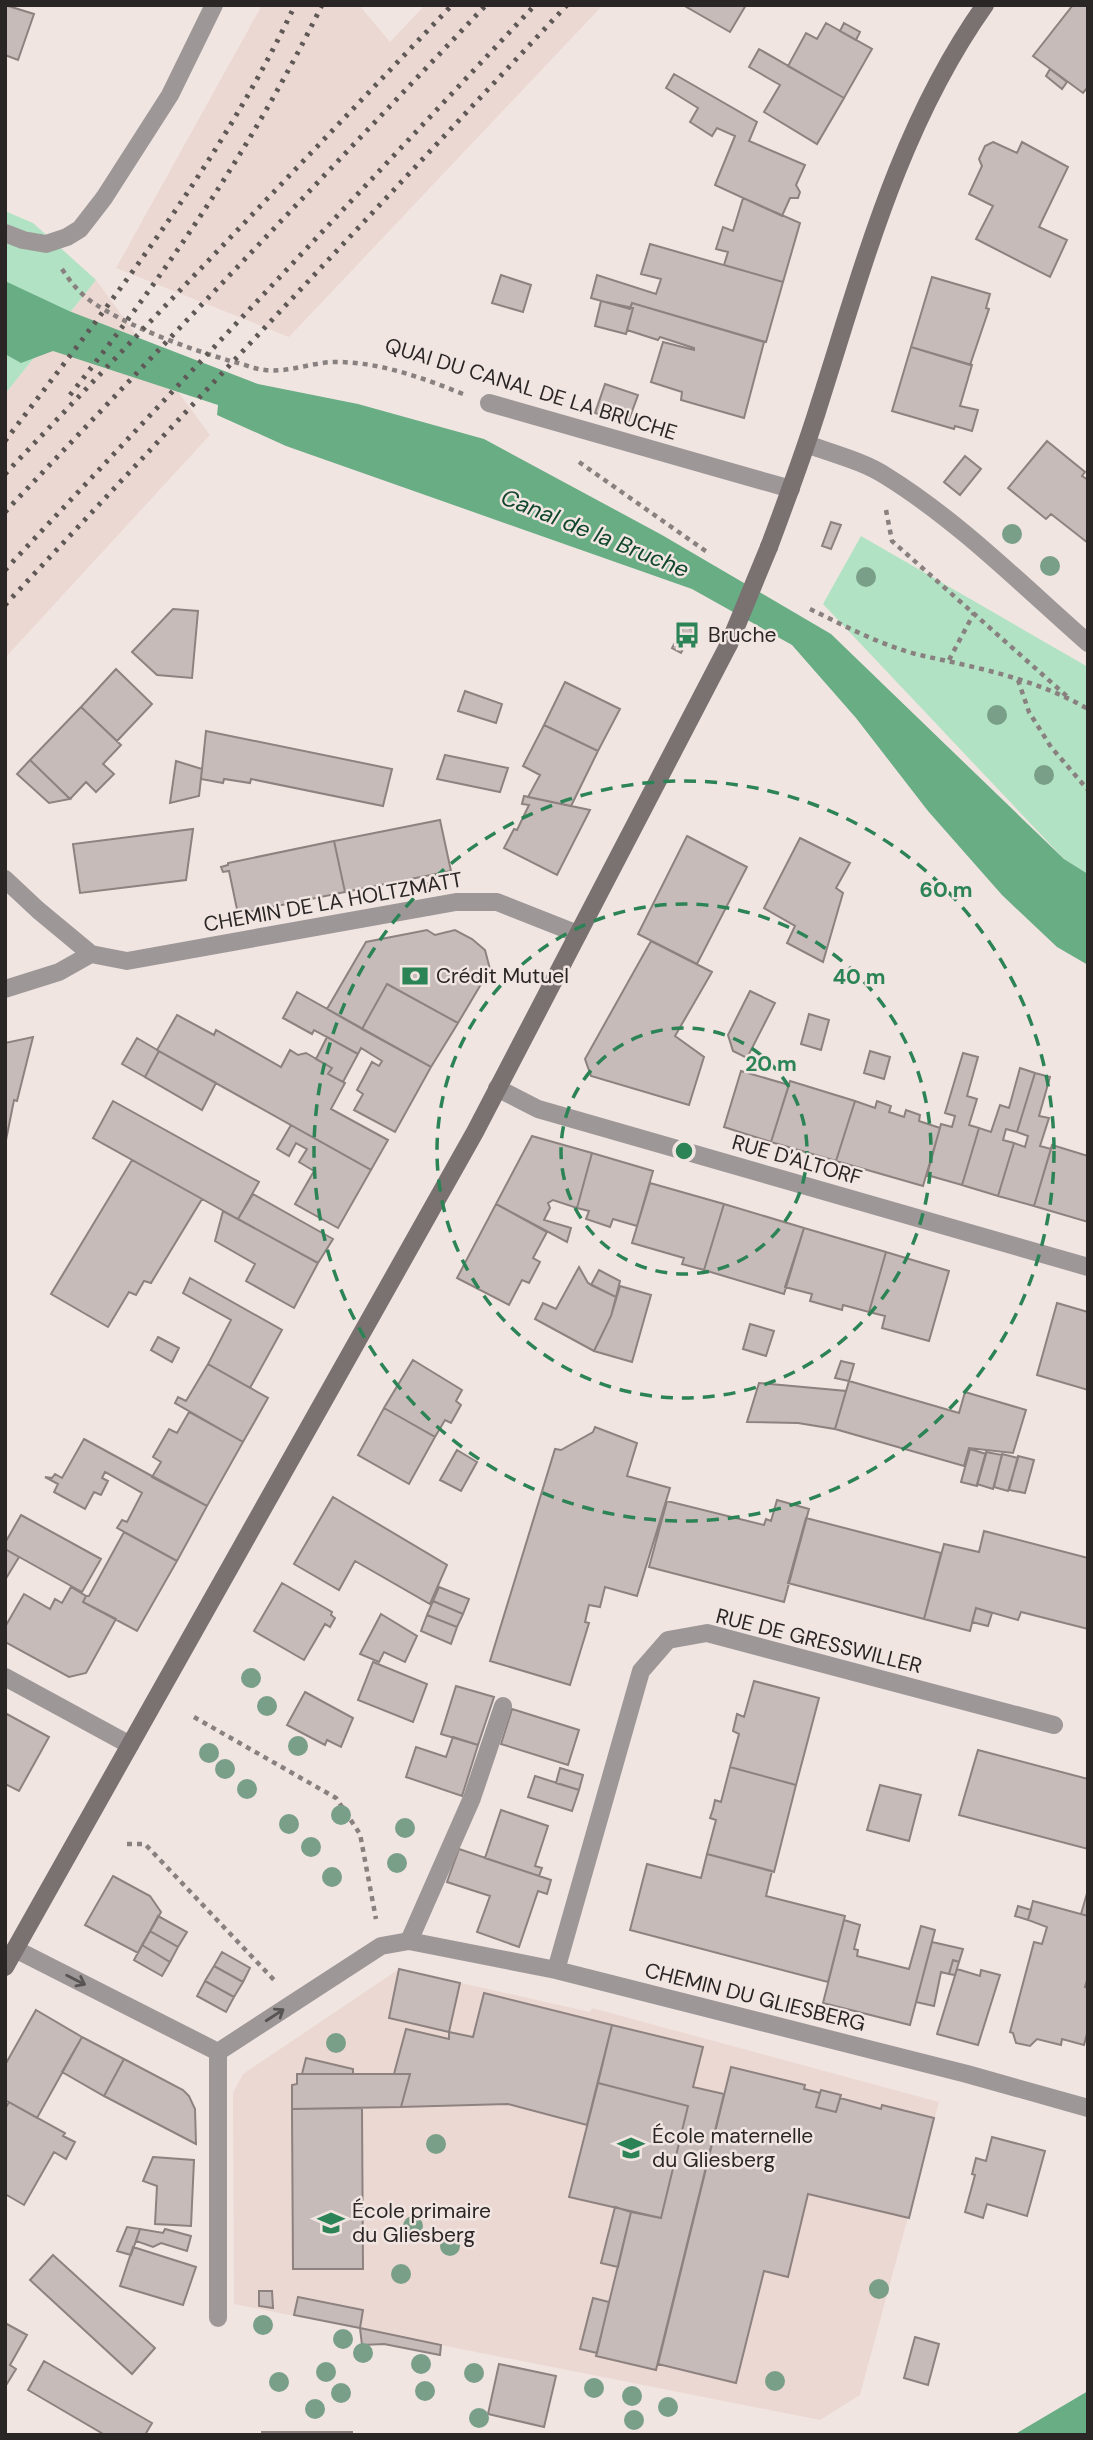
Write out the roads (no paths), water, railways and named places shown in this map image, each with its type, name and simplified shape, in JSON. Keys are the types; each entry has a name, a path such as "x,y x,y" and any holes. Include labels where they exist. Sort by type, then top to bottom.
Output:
{"main road":[{"path":"5,1966 497,1088 729,644 807,444 882,206 924,108 985,5"}],"street":[{"path":"5,233 46,244 80,229 104,198 170,95 214,5"},
{"name":"QUAI DU CANAL DE LA BRUCHE","path":"489,403 791,489"},
{"path":"807,444 884,474 978,546 1088,643"},
{"name":"CHEMIN DE LA HOLTZMATT","path":"5,879 38,911 91,954 127,961 478,900 498,902 578,934"},
{"path":"5,989 59,972 91,954"},
{"name":"RUE D'ALTORF","path":"497,1088 538,1109 1088,1267"},
{"name":"RUE DE GRESSWILLER","path":"556,1970 641,1671 668,1640 707,1633 1054,1726"},
{"path":"5,1677 130,1745"},
{"path":"409,1941 472,1798 503,1706"},
{"name":"CHEMIN DU GLIESBERG","path":"218,2052 381,1946 409,1941 556,1970 967,2074 1088,2108"},
{"path":"15,1949 218,2052 218,2318"}],"water":[{"name":"Canal de la Bruche","path":"5,281 69,311 258,384 358,404 484,439 662,535 831,634 1064,859 1088,874 1088,965 1057,947 1002,895 928,811 856,718 792,645 692,589 286,446 217,415 218,405 53,351 21,363 5,354"},
{"path":"1088,2391 1088,2435 1013,2435 1017,2433"}],"railway":[{"path":"5,441 124,284 198,176 233,121 295,5"},
{"path":"70,395 141,302 238,158 322,5"},
{"path":"5,474 452,5"},
{"path":"5,512 486,5"},
{"path":"5,570 535,5"},
{"path":"5,605 567,5"}],"place":[{"name":"Bruche","path":"687,635"},
{"name":"Crédit Mutuel","path":"415,976"},
{"name":"École maternelle du Gliesberg","path":"631,2148"},
{"name":"École primaire du Gliesberg","path":"331,2223"}]}
